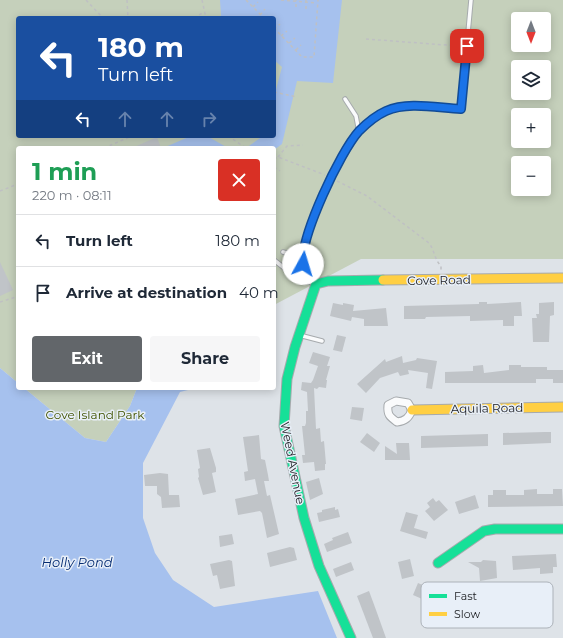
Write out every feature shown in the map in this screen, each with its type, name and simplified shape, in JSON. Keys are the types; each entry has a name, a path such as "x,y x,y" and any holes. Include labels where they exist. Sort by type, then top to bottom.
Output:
{"street":[{"name":"Cove Road","path":"316,284 328,281 563,278"},
{"name":"Weed Avenue","path":"316,284 298,335 287,379 284,401 286,438 304,518 319,566 351,638"},
{"name":"Aquila Road","path":"412,410 563,407"},
{"path":"438,563 484,532 495,529 563,529"}],"lane":[{"path":"316,284 303,264 303,250 326,186 359,132 386,111 406,106 461,109 471,0"},
{"path":"345,99 356,116 359,132"},
{"path":"283,252 297,256 303,250"},
{"path":"276,262 301,281 316,284"},
{"path":"298,335 322,341"}],"path":[{"path":"86,0 101,16"},
{"path":"127,0 128,16"},
{"path":"202,0 205,16"},
{"path":"246,0 260,15 265,9"},
{"path":"281,0 318,3"},
{"path":"276,31 302,57 314,57 318,0"},
{"path":"296,1 296,7"},
{"path":"306,1 306,9"},
{"path":"253,7 258,2"},
{"path":"197,16 204,12"},
{"path":"276,27 280,24"},
{"path":"281,36 287,31"},
{"path":"289,43 295,38"},
{"path":"366,39 467,46"},
{"path":"296,50 301,44"},
{"path":"276,92 297,97"},
{"path":"109,146 127,138"},
{"path":"231,138 242,146"},
{"path":"303,146 287,146 278,157 331,178 368,196 429,243 434,250 436,261 441,266 442,280"},
{"path":"276,168 280,171"},
{"path":"0,191 16,185"},
{"path":"0,302 16,296"}],"green space":[{"path":"0,0 563,0 563,259 361,259 276,304 276,146 16,146 16,381 0,368"},
{"name":"Cove Island Park","path":"26,390 136,390 130,406 106,442 85,438"}],"water":[{"path":"220,0 342,0 333,83 297,81 282,144 276,148 276,146 249,146 260,138 276,138 276,90 282,67 276,62 276,16 221,16"},
{"path":"186,138 210,138 224,146 168,146"},
{"name":"Holly Pond","path":"0,368 16,381 16,390 26,390 85,438 106,442 130,406 136,390 188,390 180,392 143,463 143,518 155,553 173,580 214,607 318,591 337,638 0,638"}],"building":[{"path":"157,138 160,146 137,146"},
{"path":"0,262 13,290 0,296"},
{"path":"479,302 487,302 487,304 521,302 522,316 514,316 514,326 503,326 503,320 470,321 470,316 404,319 404,306 479,304"},
{"path":"554,302 554,315 550,316 549,342 533,342 532,318 537,318 536,314 539,314 539,303"},
{"path":"333,303 354,305 353,311 386,308 388,326 364,326 364,319 352,317 351,321 330,316"},
{"path":"337,335 346,337 342,352 333,350"},
{"path":"313,352 330,357 327,366 330,366 326,380 326,388 314,388 316,429 320,428 321,442 324,441 326,464 325,470 315,471 314,462 303,463 302,455 305,455 302,426 305,426 306,411 308,411 307,392 301,390 302,382 311,383 318,366 309,363"},
{"path":"402,356 403,363 416,360 417,358 437,361 432,389 426,388 428,373 408,370 409,374 400,376 398,372 380,378 366,393 357,384 385,359 386,362"},
{"path":"483,365 484,373 509,370 509,365 521,365 521,367 547,367 547,370 563,370 563,383 553,383 553,379 536,379 536,383 445,383 445,372 473,371 473,366"},
{"path":"352,407 364,408 362,421 350,419"},
{"path":"551,432 551,443 503,445 503,433"},
{"path":"367,433 380,443 374,452 360,442"},
{"path":"488,434 488,446 421,448 421,436"},
{"path":"259,435 261,459 265,460 269,481 264,481 267,496 270,495 279,534 267,538 262,513 260,511 238,515 235,499 258,494 255,479 245,481 244,472 248,471 243,437"},
{"path":"396,443 409,443 410,460 385,460 385,446 397,454"},
{"path":"210,448 216,468 216,472 212,473 216,492 203,495 198,478 198,469 200,468 197,450"},
{"path":"160,473 168,474 169,495 179,495 180,507 162,508 161,497 157,494 157,486 145,486 144,475"},
{"path":"319,478 323,494 310,500 306,482"},
{"path":"537,489 537,494 553,494 553,489 562,489 563,506 488,507 488,495 493,495 493,490 506,490 506,495 524,495 524,490"},
{"path":"475,495 479,508 459,514 455,502"},
{"path":"433,498 436,502 439,500 448,510 434,521 425,511 430,507 427,503"},
{"path":"335,507 335,510 338,509 340,517 319,522 317,513 322,512 322,510"},
{"path":"406,512 418,515 414,528 428,532 426,539 400,531"},
{"path":"348,532 352,543 327,552 324,544 333,540 332,538"},
{"path":"232,534 234,544 220,547 219,536"},
{"path":"290,547 294,548 297,560 270,567 267,553"},
{"path":"556,554 557,567 553,567 553,573 540,574 540,568 513,570 512,556"},
{"path":"410,559 414,576 402,579 398,562"},
{"path":"229,560 232,561 235,586 220,589 217,575 213,576 210,564"},
{"path":"483,560 496,561 497,578 480,581 479,568 468,562 481,562"},
{"path":"351,562 354,570 336,577 333,569"},
{"path":"418,583 421,584 421,598 413,595"},
{"path":"369,591 386,638 373,638 357,596"}],"traffic: fast":[{"path":"351,638 319,566 304,518 284,426 287,379 295,347 316,284 328,281 383,280"},
{"path":"438,563 484,531 495,529 563,529"}],"traffic: slow":[{"path":"383,280 563,278"},
{"path":"412,410 563,407"}],"route":[{"path":"303,264 303,250 326,186 359,132 386,111 406,106 461,109 467,46"}]}
